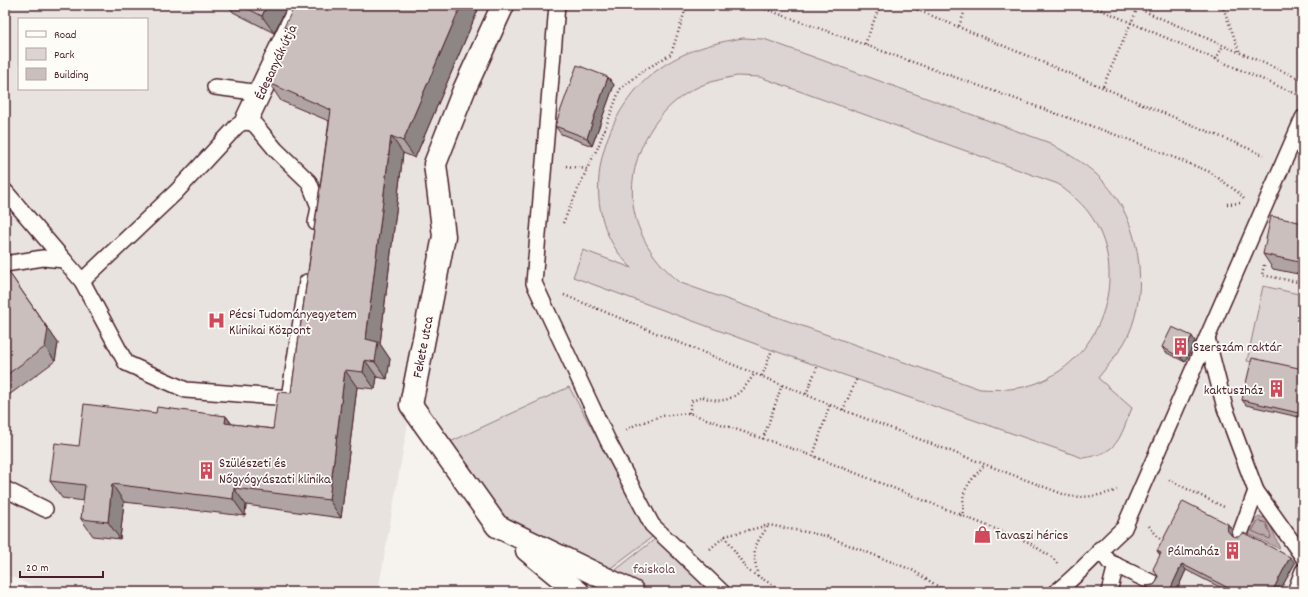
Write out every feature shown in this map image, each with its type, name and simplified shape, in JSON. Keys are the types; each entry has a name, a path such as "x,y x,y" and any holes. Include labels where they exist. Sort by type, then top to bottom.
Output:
{"street":[{"name":"Édesanyák útja","path":"248,119 301,5"},
{"name":"Fekete utca","path":"503,5 464,90 435,164 444,236 411,406 497,526 633,592"},
{"path":"497,526 578,592"}],"lane":[{"path":"557,5 534,283 608,441 652,525 722,592"},
{"path":"215,87 261,93"},
{"path":"1056,592 1070,581 1100,549 1124,528 1303,118"},
{"path":"82,281 176,192 237,126 248,119 256,126 276,150 309,182 319,207 314,237"},
{"path":"5,190 82,281 126,364 186,390 289,398 309,268"},
{"path":"5,264 43,258 64,260"},
{"path":"1207,338 1225,408 1256,491 1303,557"},
{"path":"5,489 45,509"},
{"path":"1240,534 1256,491"},
{"path":"1100,549 1109,562 1154,583"},
{"path":"1109,592 1116,565"},
{"path":"1295,592 1303,571"}],"path":[{"path":"561,227 598,147 620,89 643,71 671,54 687,5"},
{"path":"754,5 1130,140 1210,172 1239,193 1247,203"},
{"path":"865,44 880,5"},
{"path":"906,5 1103,86 1283,163"},
{"path":"916,9 917,5"},
{"path":"1090,5 1303,97"},
{"path":"1130,5 1303,80"},
{"path":"1103,86 1140,5"},
{"path":"1138,9 1146,5"},
{"path":"1222,5 1240,53"},
{"path":"959,26 964,13"},
{"path":"1216,59 1223,46"},
{"path":"544,163 587,169"},
{"path":"1265,262 1262,275 1303,283"},
{"path":"534,283 843,410 1068,496 1086,498 1104,495 1127,486 1149,472 1176,482 1246,518"},
{"path":"762,376 772,350"},
{"path":"806,394 818,365"},
{"path":"689,413 692,402 703,397 714,402 724,401 743,391 754,373"},
{"path":"843,410 857,378"},
{"path":"763,439 782,384"},
{"path":"813,456 830,404"},
{"path":"608,441 641,423 661,416 689,413 813,456 1028,542 1053,558 1070,581"},
{"path":"958,514 962,514 964,509 963,496 965,490 985,464"},
{"path":"693,564 725,536 769,524 826,536 912,570 947,592"},
{"path":"758,576 753,554 760,538 769,524"},
{"path":"725,536 747,570 785,592"}],"shaded area":[{"path":"5,5 1303,5 1303,592 633,592 497,526 411,406 378,592 47,592 5,574"}],"green space":[{"path":"743,38 764,39 1050,143 1085,165 1104,182 1126,215 1138,255 1140,276 1139,297 1135,317 1128,336 1118,353 1098,378 1132,408 1120,436 1111,448 1095,456 1083,458 772,350 573,277 583,250 632,268 614,247 603,222 599,196 600,169 606,142 617,117 632,94 661,67 683,55 706,46","holes":["737,76 760,77 1058,184 1074,197 1089,213 1102,236 1108,260 1109,285 1104,310 1094,333 1079,354 1060,371 1037,383 1009,389 980,389 681,283 675,278 664,268 650,250 635,217 632,195 634,174 639,153 648,134 661,116 676,101 694,89 709,83"]},
{"path":"1263,286 1303,295 1303,373 1247,361"},
{"path":"569,387 652,537 608,570 500,516 450,442"},
{"name":"faiskola","path":"655,539 712,592 652,592 612,573"}],"water":[{"path":"1259,517 1268,518 1280,549 1246,533 1253,521"}],"building":[{"path":"241,5 267,5 262,16"},
{"path":"295,5 461,5 403,141 391,136 366,339 378,342 375,362 365,360 363,372 345,370 329,500 234,488 233,499 112,484 108,522 81,519 85,485 50,481 55,443 79,446 84,404 156,413 157,407 226,416 225,423 273,429 278,392 291,393 331,110 269,83 291,30 284,27"},
{"path":"577,65 608,77 587,138 555,126"},
{"path":"1271,216 1303,223 1303,263 1263,254"},
{"path":"5,268 48,329 45,347 5,376"},
{"name":"Szerszám raktár","path":"1172,327 1192,336 1181,358 1162,347"},
{"name":"kaktuszház","path":"1252,358 1303,369 1303,414 1242,400"},
{"path":"1183,501 1228,524 1227,530 1232,536 1238,537 1244,533 1290,557 1272,592 1236,592 1182,564 1169,592 1158,592 1145,586 1154,585 1157,581 1158,576 1153,569 1161,553 1157,551"}],"place":[{"name":"Pécsi Tudományegyetem Klinikai Központ","path":"216,321"},
{"name":"Szerszám raktár","path":"1180,346"},
{"name":"kaktuszház","path":"1276,389"},
{"name":"Szülészeti és Nőgyógyászati klinika","path":"206,470"},
{"name":"Tavaszi hérics","path":"982,534"},
{"name":"Pálmaház","path":"1232,550"}]}
